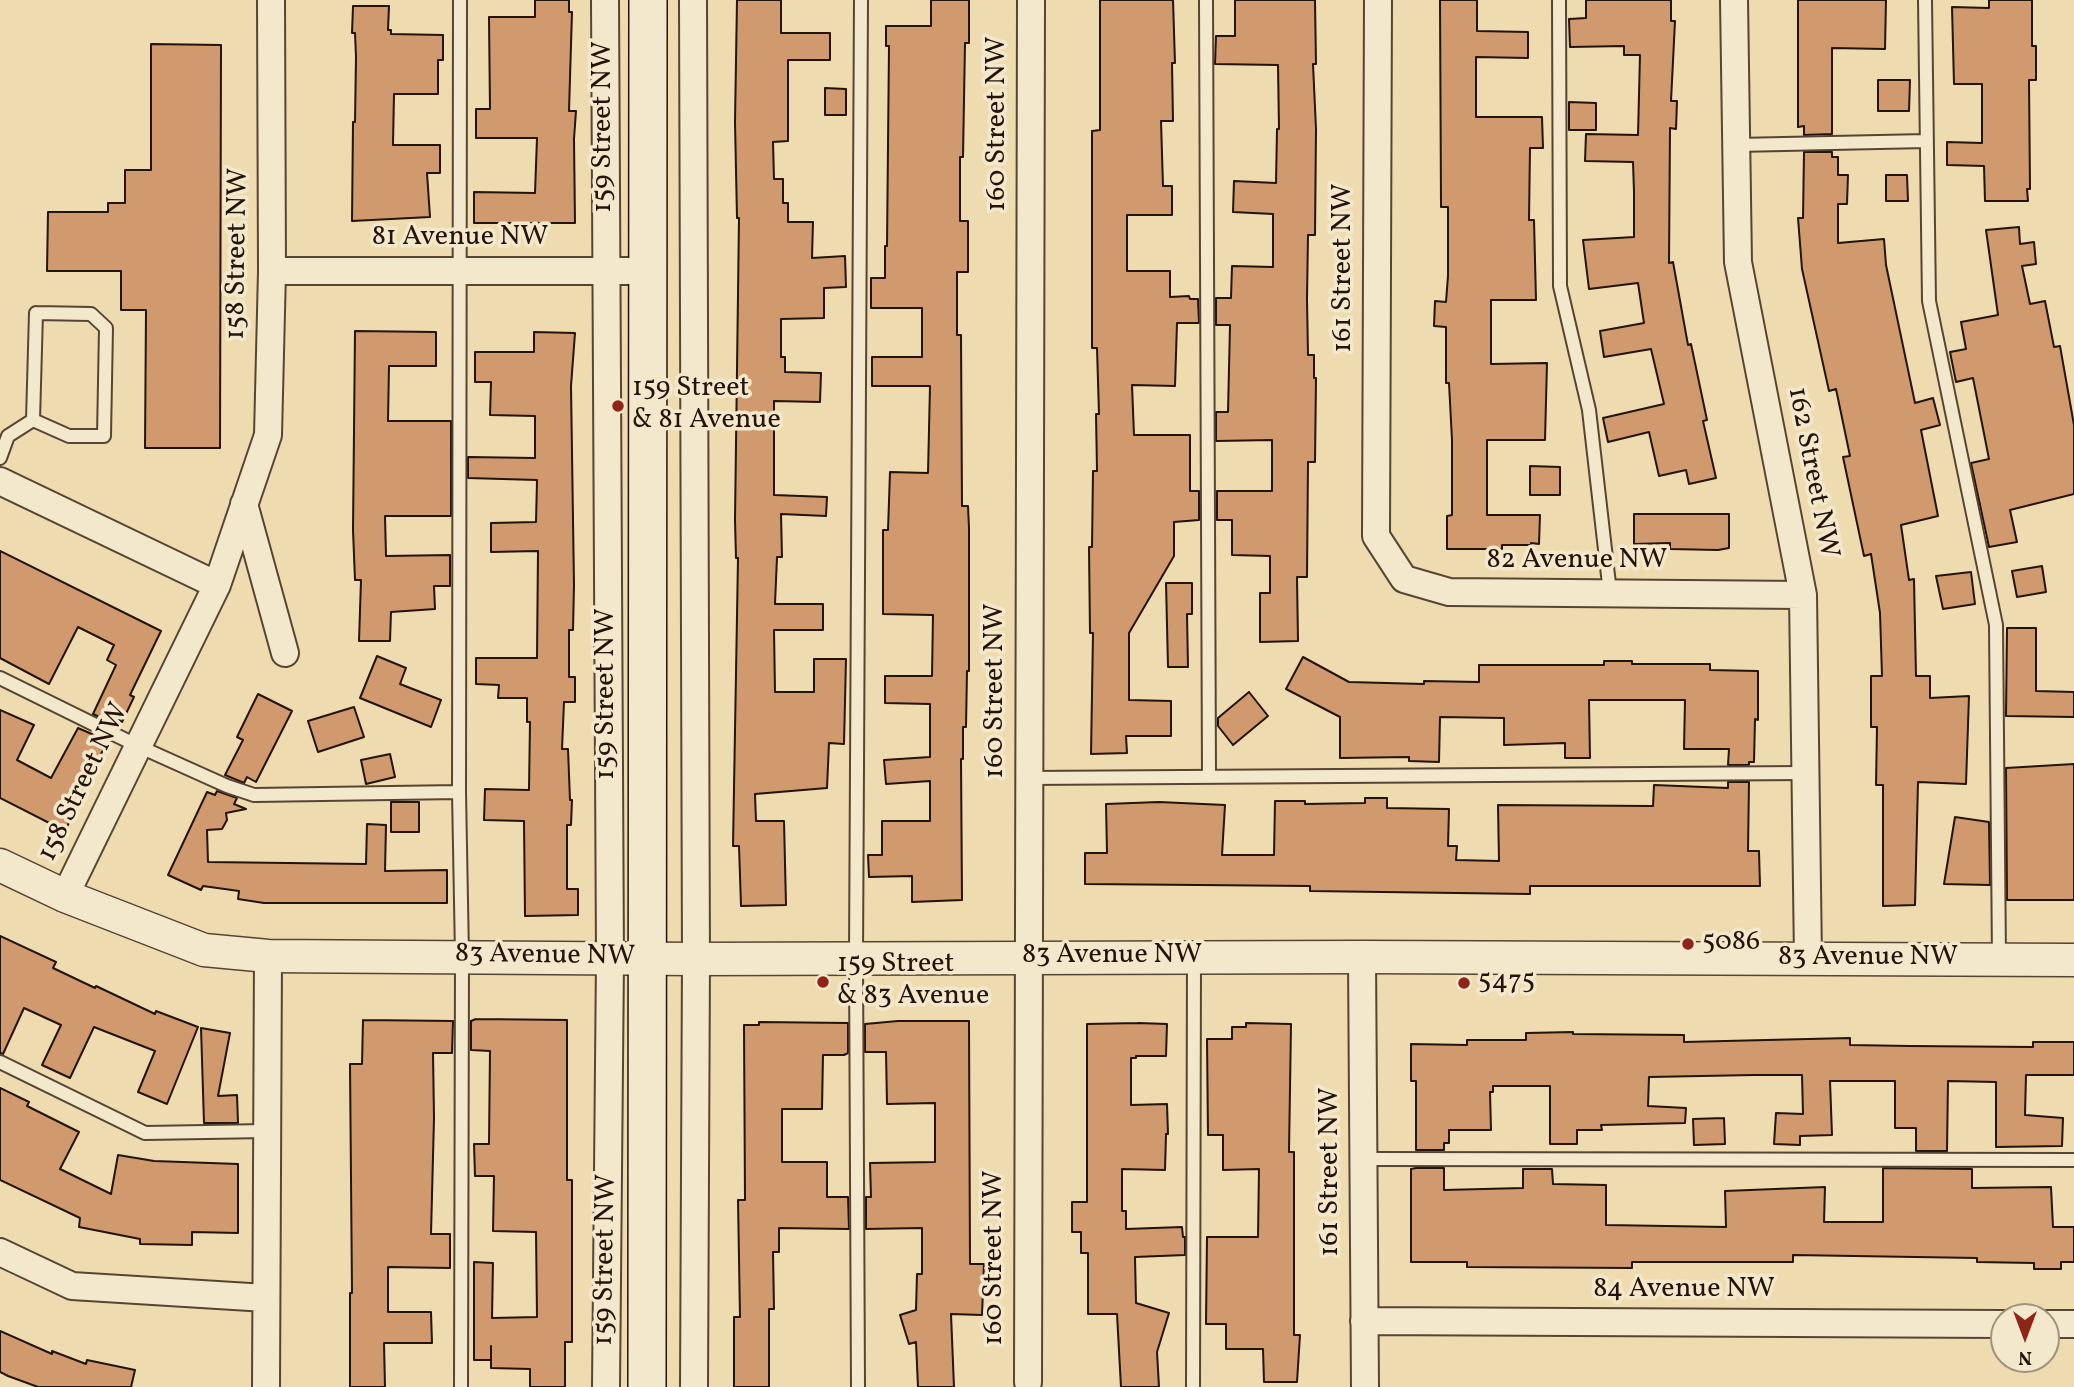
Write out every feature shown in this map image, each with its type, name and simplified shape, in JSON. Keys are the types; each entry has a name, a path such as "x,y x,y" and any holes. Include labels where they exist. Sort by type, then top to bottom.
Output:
{"main road":[{"name":"159 Street NW","path":"647,1387 648,0"}],"street":[{"name":"158 Street NW","path":"65,896 217,585 268,435 272,271 271,0"},
{"name":"159 Street NW","path":"604,0 610,958 606,1387"},
{"path":"693,0 696,959 694,1387"},
{"name":"160 Street NW","path":"1028,1382 1031,0"},
{"name":"161 Street NW","path":"1376,536 1378,0"},
{"name":"162 Street NW","path":"1734,0 1738,262 1802,594 1808,959"},
{"name":"81 Avenue NW","path":"272,271 647,271"},
{"path":"0,481 217,585"},
{"path":"244,504 285,653"},
{"name":"82 Avenue NW","path":"1376,536 1404,579 1449,593 1802,594"},
{"name":"83 Avenue NW","path":"0,865 65,896 204,950 268,956 2074,960"},
{"path":"266,1387 268,956"},
{"name":"161 Street NW","path":"1362,957 1365,1387"},
{"path":"0,1252 72,1286 266,1298"},
{"name":"84 Avenue NW","path":"1364,1321 1990,1324"}],"lane":[{"path":"460,0 461,1387"},
{"path":"858,1387 856,958 861,0"},
{"path":"1206,0 1209,777"},
{"path":"1559,0 1560,286 1589,410 1610,593"},
{"path":"1925,0 1928,301 1996,625 1999,960"},
{"path":"1737,145 1927,141"},
{"path":"36,313 92,314 106,328 104,436 69,436 33,420 36,313"},
{"path":"0,458 8,436 33,420"},
{"path":"0,678 138,746 227,786 254,795 459,792"},
{"path":"1028,778 1805,773"},
{"path":"1192,1387 1194,957"},
{"path":"0,1062 145,1133 267,1131"},
{"path":"1363,1159 2074,1160"}],"building":[{"path":"535,0 569,0 569,12 572,12 569,111 576,111 575,223 474,223 474,192 535,193 537,138 476,138 476,109 490,109 489,17 535,17"},
{"path":"737,0 781,0 781,33 830,33 830,60 788,60 788,141 773,142 774,179 783,179 783,203 788,203 788,222 813,222 812,258 845,256 846,287 824,288 824,318 781,319 781,357 785,357 785,372 821,373 820,402 774,401 774,495 827,497 826,516 781,514 782,557 777,557 775,604 823,604 823,630 774,630 775,692 814,692 814,659 846,659 844,744 829,743 827,788 755,794 756,821 784,821 786,905 741,906 739,846 733,846 738,558 735,520 739,218 735,122"},
{"path":"931,0 969,0 969,43 965,43 963,157 960,157 960,221 968,221 968,272 957,272 957,335 961,335 962,506 968,506 969,528 969,671 961,759 962,900 912,902 912,876 869,877 868,855 882,855 882,821 930,821 930,781 886,784 884,760 930,757 930,704 885,703 885,676 932,676 933,615 883,614 883,530 888,530 890,472 928,473 930,386 872,386 872,357 922,357 922,308 871,308 871,278 885,278 887,246 889,46 886,46 886,26 931,26"},
{"path":"1100,0 1173,0 1173,121 1161,121 1163,186 1172,186 1172,215 1127,215 1127,271 1170,271 1170,297 1189,296 1190,299 1198,299 1199,323 1177,323 1175,386 1132,385 1134,435 1190,435 1190,491 1199,491 1199,520 1174,522 1174,556 1129,633 1129,700 1171,701 1171,736 1126,736 1127,753 1091,754 1093,633 1090,633 1089,547 1092,547 1093,471 1097,471 1096,414 1099,414 1097,348 1092,348 1092,131 1100,130"},
{"path":"1235,0 1315,0 1315,235 1308,235 1307,299 1308,355 1314,355 1316,378 1315,462 1308,462 1307,577 1297,577 1298,641 1260,642 1260,593 1270,593 1270,556 1232,555 1232,520 1217,520 1217,491 1272,491 1272,440 1216,441 1216,412 1228,412 1230,325 1216,325 1216,298 1231,298 1232,266 1273,267 1273,214 1233,212 1234,181 1276,183 1279,129 1278,65 1215,64 1216,36 1235,36"},
{"path":"1440,0 1477,0 1477,31 1528,32 1528,58 1476,57 1476,117 1542,117 1543,148 1530,148 1529,220 1534,220 1536,300 1491,300 1491,364 1547,363 1545,440 1487,440 1487,515 1540,515 1539,544 1502,545 1502,549 1447,549 1447,516 1452,515 1452,440 1449,383 1446,383 1446,327 1434,326 1435,301 1446,302 1448,276 1448,207 1441,207"},
{"path":"1586,0 1671,0 1671,21 1675,21 1671,101 1677,101 1676,129 1670,128 1669,263 1673,262 1688,345 1691,344 1707,420 1703,421 1716,478 1689,484 1686,470 1659,476 1649,432 1608,442 1603,418 1664,404 1651,349 1604,357 1600,331 1644,323 1638,283 1589,289 1583,240 1634,237 1634,192 1633,162 1585,161 1586,134 1638,135 1640,55 1624,55 1624,46 1570,47 1569,19 1586,18"},
{"path":"1798,0 1886,0 1885,49 1832,48 1832,134 1804,135 1804,126 1798,127"},
{"path":"1989,0 2032,0 2032,46 2036,46 2036,80 2029,80 2028,201 1985,201 1984,166 1947,165 1947,142 1982,143 1982,84 1954,84 1952,7 1989,8"},
{"path":"353,6 389,6 388,30 391,30 391,34 443,35 443,60 438,60 438,94 394,94 393,145 440,145 440,173 427,173 430,217 352,221 356,57 355,33 352,33"},
{"path":"151,44 221,45 220,448 145,448 146,310 121,310 121,271 47,271 48,212 108,212 108,203 125,203 125,170 151,170"},
{"path":"1878,80 1910,80 1909,111 1878,111"},
{"path":"825,88 846,89 846,115 825,115"},
{"path":"1569,102 1596,103 1596,130 1569,130"},
{"path":"1804,152 1832,152 1832,157 1838,157 1838,175 1848,175 1847,204 1838,204 1838,243 1884,239 1886,265 1915,403 1933,398 1940,425 1921,430 1938,516 1901,525 1909,580 1914,579 1916,676 1930,676 1930,698 1969,696 1966,784 1918,782 1915,905 1883,906 1883,785 1876,785 1877,727 1871,727 1871,676 1882,676 1880,613 1871,554 1864,556 1843,457 1850,456 1836,389 1829,391 1802,269 1798,218 1803,218"},
{"path":"1886,175 1907,175 1908,201 1886,201"},
{"path":"2019,227 2020,244 2034,242 2036,264 2022,266 2030,304 2045,301 2054,347 2060,346 2074,425 2074,494 2010,510 2017,542 1989,547 1971,463 1989,459 1973,378 1956,382 1950,352 1966,349 1961,322 1998,315 1986,230"},
{"path":"355,331 436,332 436,366 389,366 388,421 451,421 451,516 385,516 386,556 450,555 450,586 434,586 435,609 391,612 390,641 359,641 361,580 355,580 353,530"},
{"path":"534,332 575,333 571,386 574,585 573,630 569,630 569,677 575,677 575,702 564,702 562,749 568,749 572,800 571,825 567,825 567,889 578,889 578,915 525,916 524,821 484,820 485,789 529,790 530,722 527,722 527,698 498,698 499,685 476,684 476,658 537,658 538,551 491,552 491,523 536,522 537,480 468,478 468,457 535,458 535,416 490,415 491,382 475,382 475,352 534,352"},
{"path":"1530,466 1560,467 1560,495 1530,495"},
{"path":"1634,514 1729,514 1729,548 1670,549 1670,543 1634,544"},
{"path":"0,551 161,631 130,695 134,697 122,722 119,720 116,725 93,714 116,665 107,660 114,645 78,627 49,684 0,658"},
{"path":"2042,566 2046,592 2017,597 2012,571"},
{"path":"1971,572 1975,604 1943,609 1936,576"},
{"path":"1166,583 1192,583 1192,614 1187,614 1188,667 1168,667"},
{"path":"2007,628 2036,628 2036,691 2074,692 2074,717 2006,716"},
{"path":"377,656 406,668 400,684 441,700 431,727 360,698"},
{"path":"1303,657 1349,682 1479,682 1479,665 1604,665 1604,661 1632,661 1632,664 1710,664 1710,670 1758,671 1758,720 1755,719 1754,762 1749,762 1749,765 1728,765 1729,749 1684,749 1685,700 1589,700 1590,758 1565,758 1565,743 1504,745 1504,718 1440,717 1439,762 1409,761 1409,757 1340,758 1340,717 1286,689"},
{"path":"1249,692 1268,716 1233,745 1218,726 1218,718"},
{"path":"258,694 292,711 256,782 247,777 244,783 225,775 243,740 237,737"},
{"path":"354,707 364,737 318,752 308,721"},
{"path":"0,710 34,725 17,760 51,778 78,728 108,741 87,780 89,781 65,831 0,798"},
{"path":"390,754 395,777 366,784 361,760"},
{"path":"2074,764 2074,900 2007,900 2006,768"},
{"path":"1728,782 1749,782 1748,851 1759,851 1760,886 1530,886 1530,894 1310,891 1310,886 1085,884 1085,853 1107,853 1106,804 1159,802 1225,805 1222,855 1274,855 1275,801 1305,801 1305,804 1365,803 1365,798 1387,798 1387,808 1449,809 1448,846 1457,846 1456,860 1499,861 1498,805 1653,806 1654,785 1728,788"},
{"path":"217,791 237,798 234,804 246,809 226,813 227,820 222,829 207,830 208,862 366,864 367,824 386,825 385,871 447,870 447,903 264,903 238,899 239,891 203,886 201,890 168,875 207,792 215,795"},
{"path":"391,802 419,802 419,832 391,832"},
{"path":"1955,817 1989,822 1990,885 1944,884"},
{"path":"0,936 56,962 53,968 95,988 96,986 155,1014 156,1011 198,1027 167,1104 138,1092 155,1051 94,1027 70,1078 42,1065 61,1025 24,1008 3,1054 0,1053"},
{"path":"363,1020 453,1021 452,1053 433,1053 431,1234 450,1234 450,1268 388,1267 388,1312 431,1312 432,1343 384,1343 385,1387 350,1387 350,1064 362,1064"},
{"path":"567,1020 567,1180 572,1180 572,1342 565,1342 565,1387 530,1387 530,1369 491,1368 491,1360 474,1360 474,1262 493,1263 492,1318 537,1317 536,1232 493,1231 494,1176 475,1176 474,1144 489,1144 490,1051 471,1050 471,1021"},
{"path":"969,1021 970,1264 984,1264 982,1315 951,1314 954,1387 918,1387 916,1342 909,1344 900,1315 916,1310 917,1274 922,1274 922,1228 866,1229 866,1197 871,1197 870,1163 935,1162 935,1103 887,1104 886,1052 865,1052 865,1024"},
{"path":"759,1022 848,1023 848,1053 823,1055 822,1109 782,1109 782,1162 827,1162 827,1197 848,1197 849,1229 779,1228 779,1252 773,1252 774,1309 769,1309 769,1387 734,1387 734,1317 740,1317 738,1200 745,1200 744,1025 759,1025"},
{"path":"1246,1023 1291,1024 1289,1152 1294,1152 1294,1335 1300,1335 1297,1382 1264,1382 1263,1349 1226,1349 1226,1324 1206,1324 1207,1237 1258,1237 1259,1169 1223,1170 1223,1135 1208,1135 1207,1039 1232,1039 1232,1027 1246,1027"},
{"path":"1087,1024 1167,1024 1166,1056 1131,1058 1131,1105 1167,1104 1165,1170 1122,1169 1122,1211 1126,1211 1126,1229 1182,1227 1185,1237 1185,1255 1135,1257 1136,1303 1169,1313 1157,1352 1159,1387 1121,1387 1117,1314 1088,1314 1088,1253 1081,1253 1081,1232 1072,1232 1072,1202 1087,1202"},
{"path":"201,1028 230,1033 218,1096 237,1095 238,1123 204,1123"},
{"path":"1526,1033 1684,1035 1684,1042 1850,1038 1850,1045 2033,1047 2033,1042 2074,1042 2074,1075 2026,1075 2025,1115 2063,1118 2062,1146 1996,1147 1996,1082 1948,1081 1947,1151 1916,1151 1916,1128 1895,1128 1895,1081 1830,1081 1832,1135 1800,1136 1800,1145 1774,1144 1776,1113 1803,1114 1802,1075 1754,1075 1649,1077 1648,1106 1686,1108 1685,1123 1601,1125 1602,1130 1577,1130 1577,1144 1550,1144 1550,1086 1493,1086 1493,1092 1490,1092 1491,1130 1449,1130 1449,1143 1444,1143 1444,1150 1416,1150 1416,1081 1411,1081 1411,1044 1467,1045 1467,1040 1526,1040"},
{"path":"0,1088 29,1102 27,1106 79,1132 60,1169 111,1194 118,1155 154,1161 238,1164 238,1233 192,1232 192,1245 140,1244 140,1239 79,1227 80,1218 0,1180"},
{"path":"1724,1118 1725,1144 1694,1145 1693,1119"},
{"path":"1444,1168 1444,1190 1523,1188 1523,1169 1552,1169 1553,1184 1606,1185 1606,1225 1726,1227 1725,1191 1825,1187 1824,1222 1883,1222 1883,1168 1972,1169 1972,1188 2051,1187 2053,1227 2074,1227 2074,1262 2061,1262 2061,1269 2034,1269 2034,1263 1977,1262 1977,1258 1793,1255 1793,1262 1632,1262 1632,1268 1467,1267 1467,1262 1411,1262 1411,1169"},
{"path":"0,1331 52,1354 52,1351 86,1364 87,1360 135,1370 131,1387 38,1387 8,1376 0,1372"}],"place":[{"name":"159 Street & 81 Avenue","path":"618,406"},
{"name":"5086","path":"1688,944"},
{"name":"159 Street & 83 Avenue","path":"823,982"},
{"name":"5475","path":"1464,983"}]}
